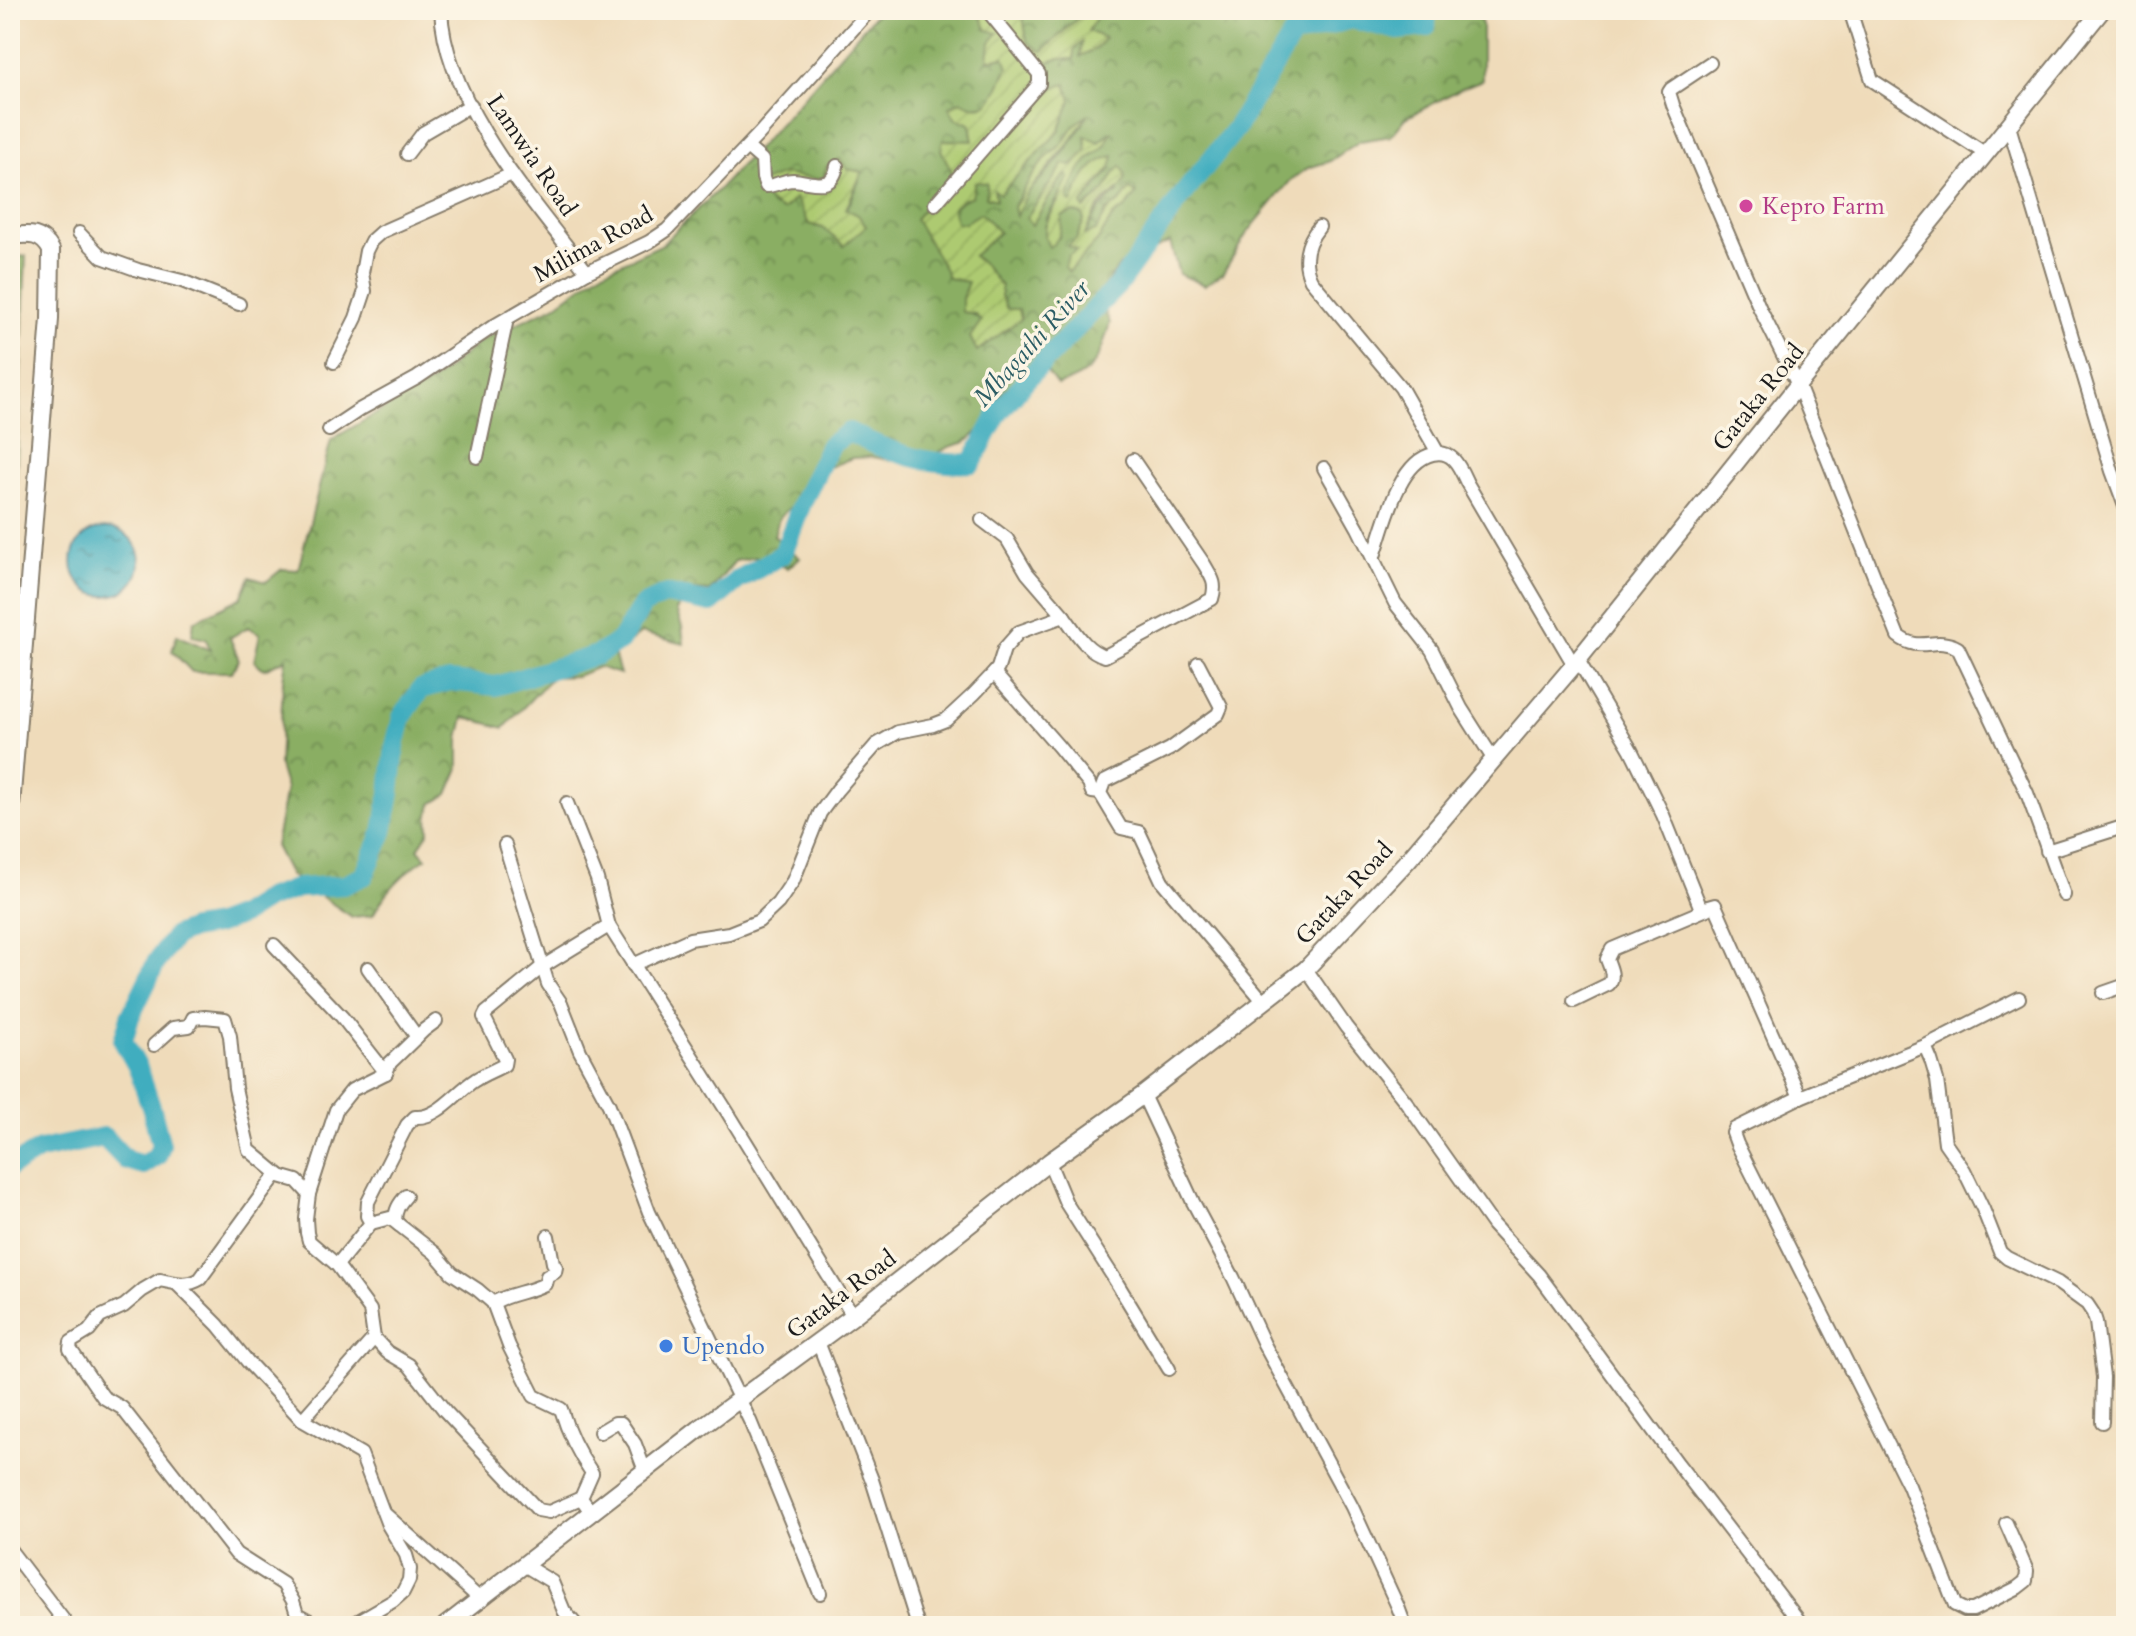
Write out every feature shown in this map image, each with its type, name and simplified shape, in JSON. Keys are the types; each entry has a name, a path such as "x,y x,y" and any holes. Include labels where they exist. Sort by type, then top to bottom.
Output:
{"street":[{"name":"Lamwia Road","path":"441,10 447,49 479,123 512,174 587,272"},
{"name":"Milima Road","path":"329,430 417,378 507,319 667,230 747,147 870,10"},
{"path":"935,204 1039,84 1039,74 987,10"},
{"path":"1850,10 1872,80 1986,154"},
{"name":"Gataka Road","path":"445,1626 591,1512 853,1316 1049,1162 1143,1095 1306,969 1408,860 1641,584 2102,10"},
{"path":"1710,63 1669,92 1760,309 1798,385 1898,636 1917,645 1942,642 1958,648 2027,793 2064,895"},
{"path":"407,154 423,133 471,105"},
{"path":"2009,126 2126,509"},
{"path":"747,147 762,160 766,186 789,180 823,184 830,180 837,166"},
{"path":"334,362 356,318 365,291 362,273 371,241 381,232 512,174"},
{"path":"1319,227 1312,236 1306,259 1311,280 1401,388 1438,453"},
{"path":"79,233 102,257 182,281 239,304"},
{"path":"10,236 40,236 47,241 51,250 50,319 14,714 10,819"},
{"path":"477,457 507,319"},
{"path":"1373,559 1405,475 1416,462 1428,455 1447,454 1456,460 1631,750 1663,815 1701,909 1715,905"},
{"path":"982,520 1007,539 1027,573 1077,635 1095,653 1105,656 1212,599 1215,589 1204,564 1133,460"},
{"path":"1324,468 1395,603 1432,650 1461,708 1494,760"},
{"path":"633,965 690,939 729,933 759,921 778,903 793,881 820,813 876,745 898,732 946,720 994,673 1004,649 1019,632 1064,616"},
{"path":"1100,793 1104,782 1170,749 1218,714 1221,707 1198,663"},
{"path":"994,673 1058,746 1092,792 1100,793"},
{"path":"1100,793 1121,828 1139,832 1162,881 1264,1002"},
{"path":"567,803 597,879 609,926 853,1316"},
{"path":"2047,851 2126,826"},
{"path":"505,845 548,984 561,1003 580,1051 609,1105 649,1212 750,1421 820,1593"},
{"path":"1574,1001 1609,984 1613,976 1607,959 1612,949 1715,905"},
{"path":"1715,905 1800,1097"},
{"path":"371,1223 367,1216 368,1202 407,1125 415,1117 423,1118 443,1105 477,1078 504,1065 505,1059 484,1017 542,967 609,926"},
{"path":"274,945 342,1017 386,1073"},
{"path":"368,968 417,1037"},
{"path":"1306,969 1493,1225 1539,1275 1803,1626"},
{"path":"2103,993 2126,985"},
{"path":"2006,1523 2027,1571 2026,1581 1973,1610 1955,1605 1909,1486 1733,1133 1738,1126 1925,1046 2019,998"},
{"path":"154,1045 173,1028 189,1026 193,1018 225,1019 230,1036 235,1088 249,1150 279,1175 297,1181 309,1194"},
{"path":"337,1265 371,1223 390,1218 435,1253 452,1273 493,1303 534,1396 561,1409 575,1447 592,1473 581,1498 549,1512 538,1510 445,1411 409,1365 387,1352 374,1338 370,1310 337,1265 309,1241 306,1219 309,1194 336,1110 352,1090 386,1073 390,1063 436,1021"},
{"path":"1925,1046 1939,1088 1945,1143 1964,1170 2000,1252 2058,1283 2087,1304 2093,1313 2103,1377 2102,1422"},
{"path":"1143,1095 1264,1344 1352,1507 1405,1626"},
{"path":"1049,1162 1066,1203 1169,1369"},
{"path":"279,1175 273,1177 205,1274 191,1284 160,1280 124,1306 100,1317 89,1331 71,1342 70,1349 103,1397 122,1408 236,1554 283,1584 297,1614 319,1626"},
{"path":"406,1196 398,1205 395,1221 414,1237"},
{"path":"493,1303 508,1294 530,1291 545,1284 547,1276 555,1272 548,1236"},
{"path":"177,1284 218,1325 302,1420 361,1454 382,1511 406,1555 410,1569 403,1592 350,1626"},
{"path":"302,1420 374,1338"},
{"path":"818,1342 872,1480 918,1626"},
{"path":"600,1432 621,1423 635,1444 645,1471"},
{"path":"581,1498 591,1512"},
{"path":"382,1511 480,1599"},
{"path":"10,1550 68,1626"},
{"path":"524,1565 552,1582 564,1611 577,1626"}],"green space":[{"path":"879,10 986,10 999,33 989,60 1004,57 1008,67 991,101 981,106 967,105 955,118 970,124 973,141 943,140 953,174 915,219 948,278 968,282 962,299 962,311 979,319 983,348 995,336 1007,310 1001,296 1001,286 972,256 999,233 964,223 956,224 953,208 971,196 975,182 987,182 1000,194 1059,131 1071,100 1053,88 1030,112 1032,102 1050,79 1047,62 1074,59 1074,50 1083,40 1081,56 1104,38 1087,32 1101,10 1476,10 1482,24 1482,80 1406,118 1391,136 1360,141 1330,161 1308,168 1290,181 1247,233 1223,273 1205,285 1179,274 1170,242 1120,265 1098,294 1110,323 1103,346 1094,363 1080,376 1057,385 1037,358 994,401 984,426 966,442 916,464 872,457 852,458 827,468 812,494 779,518 774,536 800,558 788,568 756,557 735,561 710,591 693,590 676,610 684,644 641,633 630,642 610,640 620,674 598,667 577,676 552,677 504,728 464,717 459,739 459,768 448,794 432,804 428,818 429,831 418,849 426,858 396,883 373,915 352,917 290,875 275,846 286,789 279,766 286,659 264,669 254,661 260,634 248,627 230,638 239,660 231,672 192,672 172,651 177,635 210,650 206,639 192,636 194,621 241,598 250,577 266,582 282,569 298,570 331,440 434,380 483,339 553,307 601,272 661,245 778,126","holes":["1087,116 1064,153 1014,206 1044,160","1109,134 1104,147 1078,172 1068,200 1072,204 1077,189 1111,169 1082,204 1083,209 1105,191 1113,175 1118,192 1098,211 1085,236 1096,231 1107,211 1130,190 1136,194 1126,207 1113,216 1098,240 1078,250 1069,246 1077,238 1084,220 1082,214 1073,212 1062,216 1059,237 1046,220 1069,178 1067,173 1026,218 1064,164 1073,166 1088,149","862,172 846,209 844,246 823,228 809,224 795,198 783,210 771,205 762,190"]},
{"path":"986,10 1022,10 1027,42 1042,52 1086,10 1101,10 1088,31 1105,38 1096,49 1080,56 1082,42 1074,50 1074,59 1047,62 1051,79 1032,102 1030,111 1053,88 1066,84 1071,100 1059,131 1000,194 994,190 996,200 986,197 987,183 975,182 972,196 953,208 956,223 964,223 981,213 999,232 973,256 1001,286 1001,296 1007,309 1019,309 1021,319 977,351 970,337 981,321 975,314 962,312 962,299 968,282 948,278 915,219 953,174 941,150 943,140 973,141 970,124 955,118 949,107 961,101 971,106 987,104 1008,67 1004,57 988,60 990,42 998,33 987,30 980,16"},
{"path":"1022,10 1086,10 1042,52 1027,42"},
{"path":"1088,114 1071,141 1029,191 1016,216 1014,207 1030,179"},
{"path":"1111,133 1102,148 1082,167 1069,195 1068,200 1072,203 1087,174 1106,158 1114,156 1111,168 1082,204 1084,209 1105,191 1121,166 1124,172 1124,182 1101,204 1085,235 1096,231 1107,211 1121,201 1130,189 1136,194 1126,207 1113,216 1098,240 1069,272 1065,267 1068,256 1077,250 1068,246 1077,238 1084,220 1082,214 1073,212 1062,216 1058,238 1049,247 1045,235 1048,219 1069,178 1067,174 1032,225 1026,218 1064,164 1073,166 1087,149 1085,136 1099,142"},
{"path":"840,159 847,169 862,172 846,209 858,215 866,226 844,246 823,228 809,224 795,198 783,210 767,199 763,192 763,182 783,174 823,180 827,166"},
{"path":"26,256 13,549 10,570 10,257"}],"water":[{"path":"106,528 130,538 140,562 130,586 106,596 82,586 72,562 82,538"}],"waterway":[{"name":"Mbagathi River","path":"10,1167 40,1150 104,1137 126,1160 143,1165 157,1156 161,1145 152,1110 138,1068 123,1041 130,1017 157,961 175,936 192,929 216,925 242,915 267,899 298,888 344,885 364,876 383,832 402,717 421,689 450,681 496,686 597,655 620,641 643,605 666,594 711,603 738,580 783,554 802,503 830,445 849,432 878,446 924,460 972,463 997,415 1026,380 1119,284 1236,128 1292,36 1352,19 1398,30 1426,27 1427,10"}],"place":[{"name":"Kepro Farm","path":"1746,206"},
{"name":"Upendo","path":"666,1346"}]}
